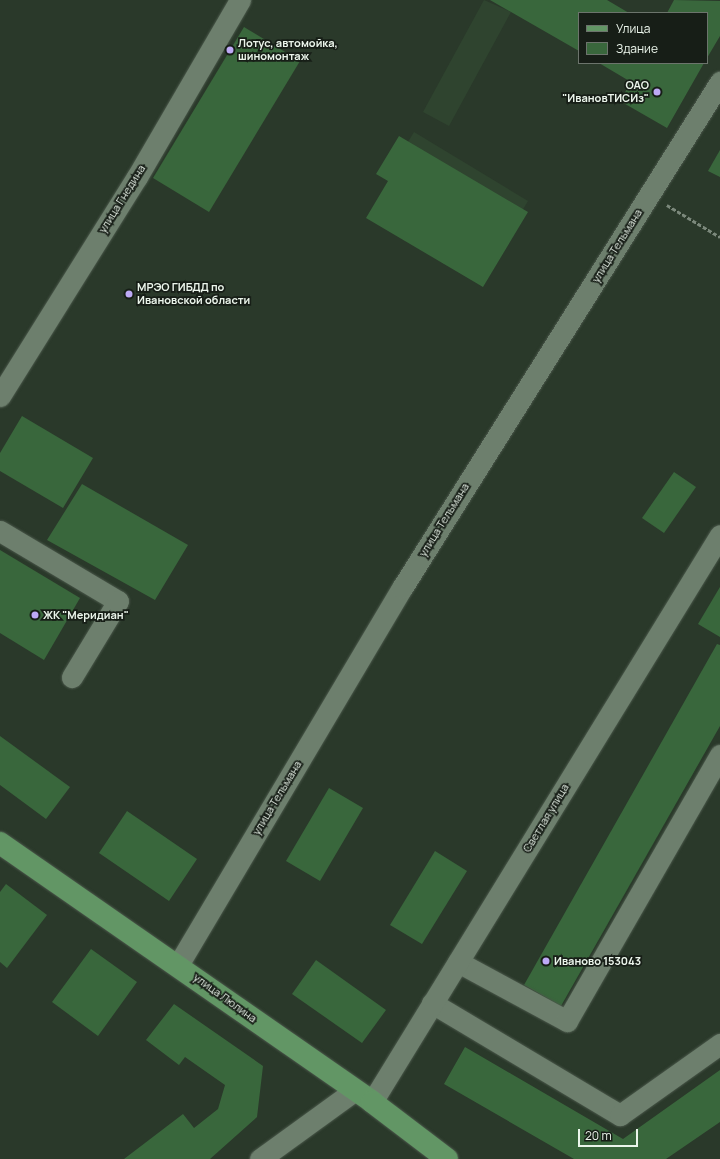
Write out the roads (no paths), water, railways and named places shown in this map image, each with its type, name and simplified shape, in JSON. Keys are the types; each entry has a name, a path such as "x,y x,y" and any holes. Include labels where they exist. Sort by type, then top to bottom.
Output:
{"main road":[{"name":"улица Люлина","path":"0,843 178,965 354,1091 372,1102 447,1159"}],"street":[{"name":"улица Гнедина","path":"0,396 137,177 240,0"},
{"name":"улица Тельмана","path":"178,965 402,588 720,82"},
{"path":"0,531 118,601 72,677"},
{"name":"Светлая улица","path":"372,1102 720,534"},
{"path":"458,962 567,1021 720,755"},
{"path":"432,1004 620,1115 720,1044"},
{"path":"260,1159 354,1091"}],"place":[{"name":"Лотус, автомойка, шиномонтаж","path":"230,50"},
{"name":"ОАО \"ИвановТИСИз\"","path":"657,92"},
{"name":"МРЭО ГИБДД по Ивановской области","path":"129,294"},
{"name":"ЖК \"Меридиан\"","path":"35,615"},
{"name":"Иваново 153043","path":"546,961"}]}
